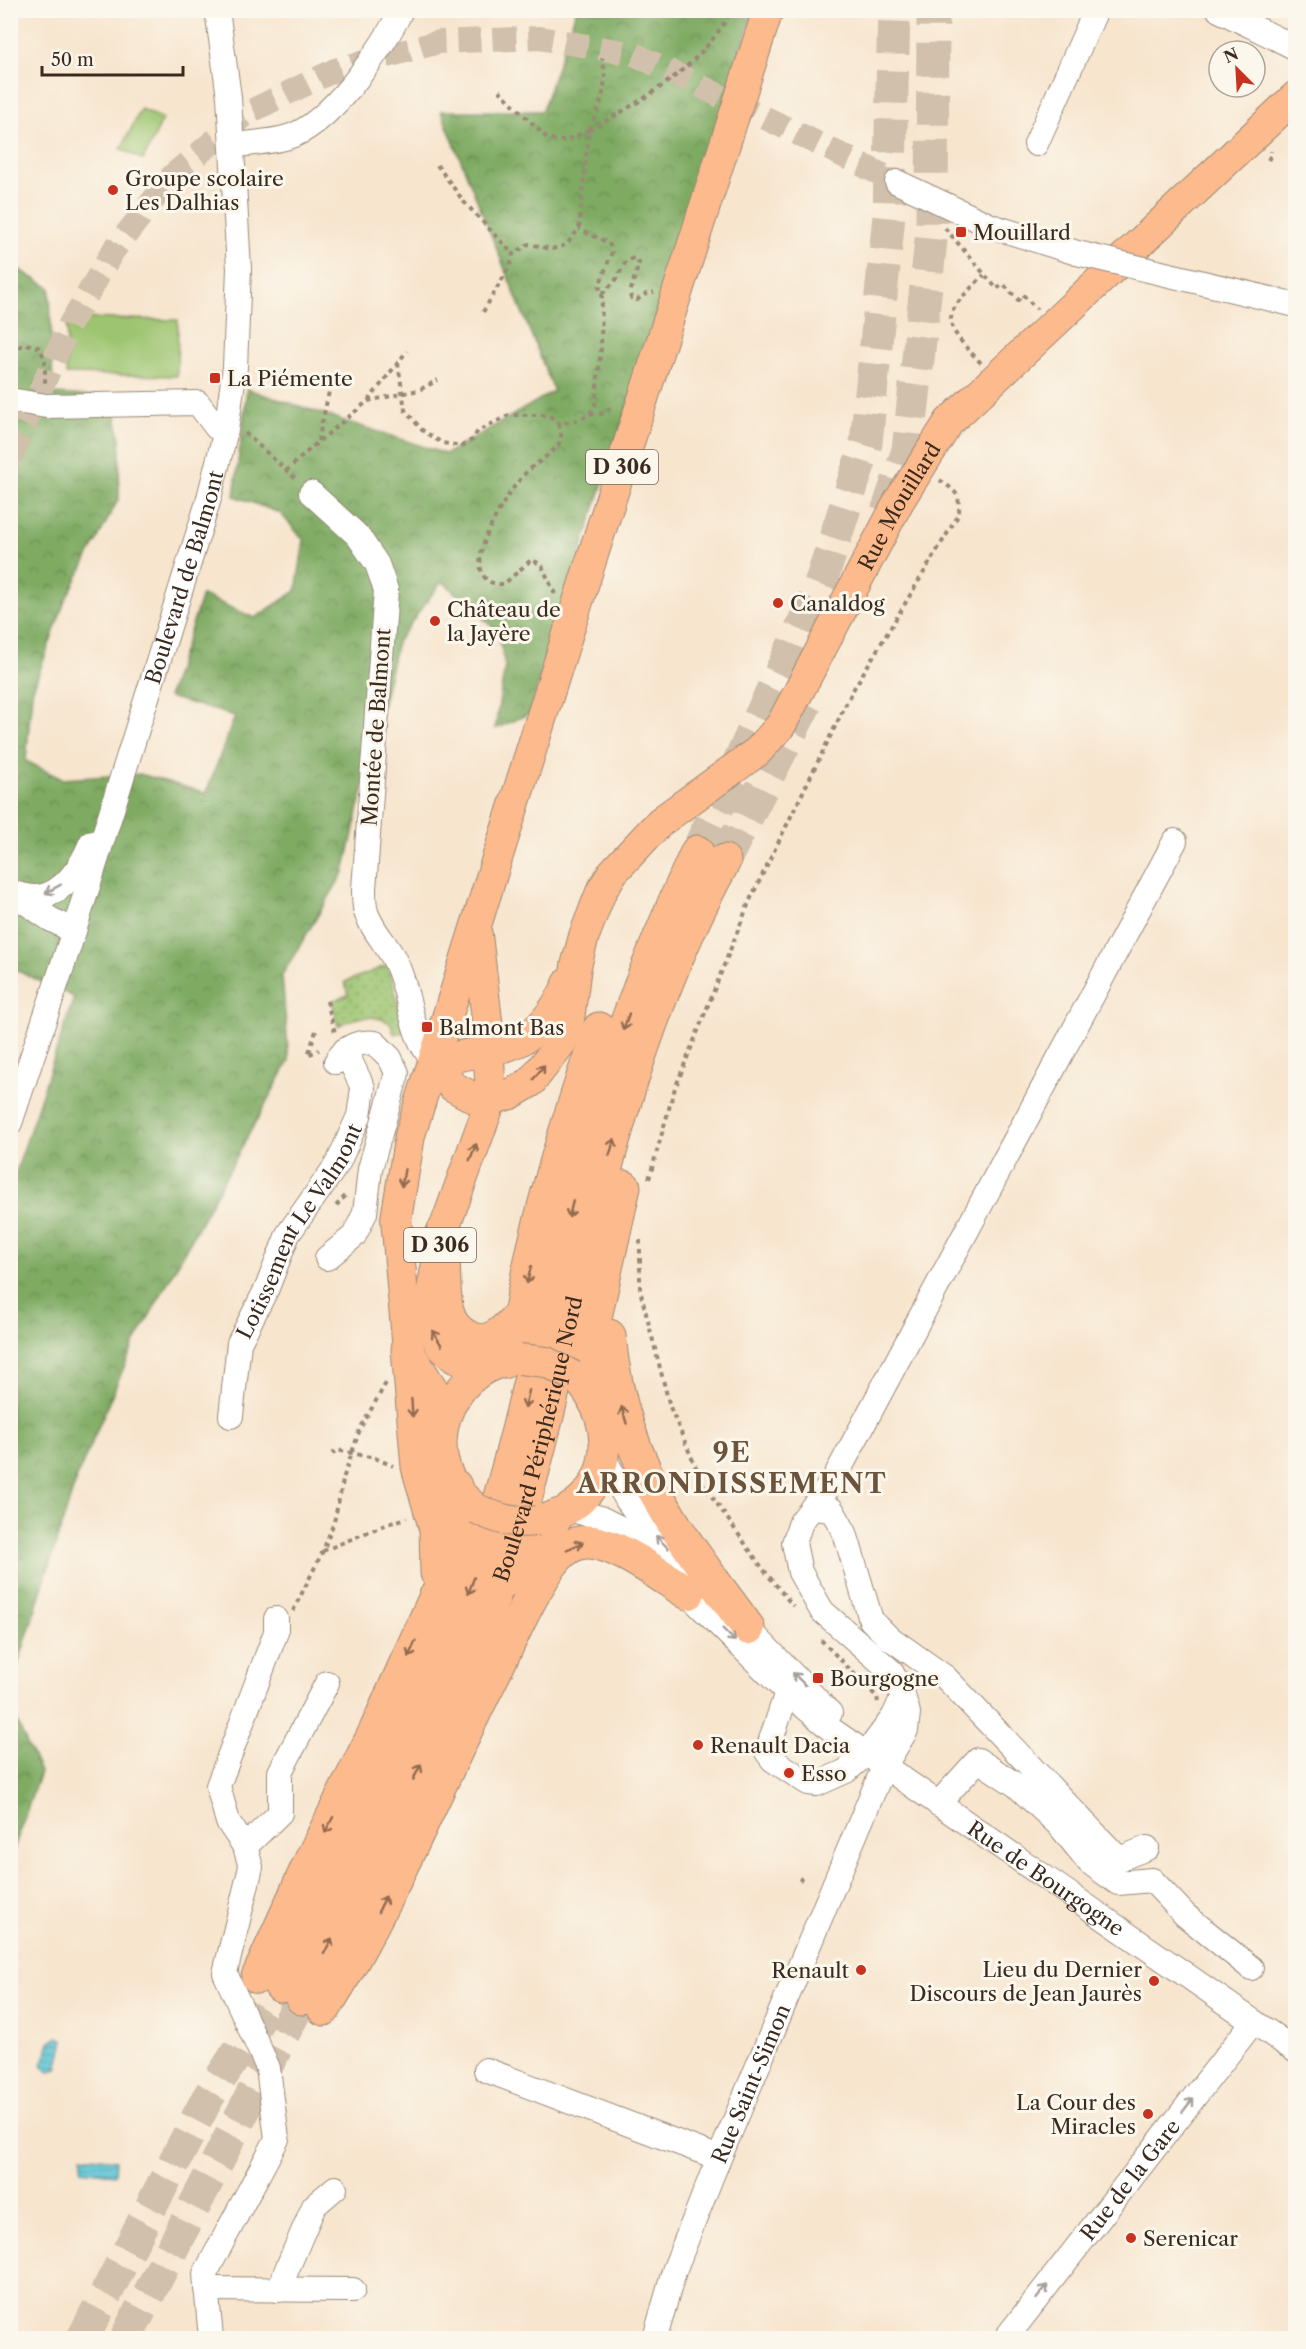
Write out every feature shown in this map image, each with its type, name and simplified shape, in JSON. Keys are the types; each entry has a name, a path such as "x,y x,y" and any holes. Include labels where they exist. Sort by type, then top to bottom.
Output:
{"highway":[{"path":"595,1402 590,1340 606,1263 626,1178 710,867"},
{"path":"502,1364 512,1347 543,1211 576,1096 608,1002 658,912 710,867"},
{"name":"Boulevard Périphérique Nord","path":"291,1992 446,1713 500,1579 540,1445 590,1231 623,1109 710,867"},
{"path":"443,1232 447,1310 460,1333 477,1341 490,1340 500,1335 520,1314"},
{"path":"606,1263 611,1354 621,1406 634,1446 672,1522 748,1628"},
{"path":"399,1363 418,1467 436,1529 436,1596"},
{"path":"291,1992 310,1862 376,1730 436,1596 455,1561 466,1497"},
{"path":"480,1700 534,1555 554,1515"},
{"path":"291,1992 357,1956 480,1700 556,1558 574,1545 593,1542 611,1546 688,1593"}],"main road":[{"name":"D 306","path":"466,1497 447,1470 442,1452 445,1416 438,1397 399,1363 396,1219 410,1135 768,10"},
{"name":"Rue Mouillard","path":"431,1071 488,1050 519,1042 529,1037 546,1021 560,1000 576,966 592,912 613,872 660,822 758,751 781,725 899,501 949,422 1296,96"},
{"name":"D 306","path":"476,924 487,1020 491,1100 443,1232 429,1305 432,1330 447,1352 468,1365 546,1362 581,1382 595,1402 604,1427 604,1458 591,1488 554,1515"},
{"name":"Rue Mouillard","path":"491,1100 511,1094 531,1082 561,1044 572,1012 576,966"},
{"path":"487,1020 500,1027 515,1028 546,1021"},
{"path":"431,1071 462,1093 474,1098 491,1100"},
{"name":"D 306","path":"445,1416 465,1383 502,1364"},
{"path":"466,1497 502,1520 525,1523 554,1515"}],"street":[{"name":"Boulevard de Balmont","path":"10,1124 131,750 208,502 226,430 235,367 239,269 229,97 217,10"},
{"path":"232,147 288,137 312,126 358,78 401,10"},
{"path":"1036,144 1096,10"},
{"path":"1219,10 1262,20 1296,48"},
{"path":"897,182 991,226 1077,253 1296,305"},
{"path":"10,399 46,406 198,403 216,427"},
{"name":"Montée de Balmont","path":"311,493 358,536 377,564 386,590 364,889 365,910 372,927 396,962 418,1040 431,1071"},
{"path":"74,931 50,919 12,893 37,897 54,891 73,876 88,851 131,750"},
{"path":"787,1692 767,1752 772,1760 808,1783 817,1784 846,1771 866,1754 906,1730 908,1713 891,1671 822,1611 800,1572 794,1543 801,1522 839,1471 1175,841"},
{"path":"336,1052 361,1041 375,1043 390,1058 397,1073 431,1071"},
{"name":"Lotissement Le Valmont","path":"231,1416 239,1343 267,1288 288,1234 338,1163 359,1116 363,1088 336,1052"},
{"name":"Lotissement Le Valmont","path":"327,1258 354,1236 365,1213 370,1169 397,1073"},
{"path":"604,1458 627,1500 656,1537 839,1722 866,1754"},
{"path":"813,1508 832,1510 845,1533 871,1620 886,1636 945,1677 1119,1859 1147,1848"},
{"name":"Rue de Bourgogne","path":"554,1515 600,1518 622,1529 807,1710 866,1754 1296,2051"},
{"path":"211,2338 205,2274 277,2139 268,2068 225,1973 251,1867 244,1847 228,1822 218,1786 276,1626"},
{"path":"244,1847 279,1813 280,1772 327,1683"},
{"path":"866,1754 894,1716 903,1696"},
{"name":"Rue Saint-Simon","path":"655,2338 674,2271 719,2158 866,1754"},
{"path":"938,1804 978,1760 1016,1785 1060,1826 1089,1862 1118,1883 1152,1880 1185,1915 1251,1968"},
{"path":"1070,1893 1089,1862"},
{"name":"Rue de la Gare","path":"1006,2338 1253,2022"},
{"path":"486,2070 719,2158"},
{"path":"278,2289 314,2206 335,2188"},
{"path":"206,2289 353,2290"}],"path":[{"path":"496,87 548,139 565,141 629,108 682,70 711,42 732,10"},
{"path":"483,312 510,266 513,254 529,244 552,249 566,245 579,229 588,130 598,110 607,75 602,58"},
{"path":"437,165 464,202 513,254"},
{"path":"946,220 945,228 997,289 1003,284 1018,300 1023,295 1037,309"},
{"path":"558,423 582,419 590,414 595,406 602,348 602,295 599,286 612,252 609,243 579,229"},
{"path":"602,295 615,281 626,261 634,258 639,263 630,293 631,298 637,300 646,294 657,293"},
{"path":"981,364 958,339 951,320 957,302 984,275"},
{"path":"10,351 26,344 38,346 42,352 45,358 46,406"},
{"path":"286,471 368,401 407,351"},
{"path":"398,363 405,410 433,440 451,446 462,446 472,440 478,431 509,415 549,415 558,423 562,433 560,444 525,473 510,492 489,531 480,558 482,573 491,582 504,584 531,560 541,564 556,597"},
{"path":"368,401 419,390 438,380"},
{"path":"318,442 330,387"},
{"path":"244,433 311,493"},
{"path":"647,1186 674,1091 750,900 853,690 959,514 960,498 954,489 920,468"},
{"path":"316,1031 308,1055 336,1052"},
{"path":"640,1234 640,1290 670,1407 703,1484 763,1569 797,1611"},
{"path":"276,1626 289,1619 323,1551 334,1522 344,1476 360,1429 381,1389 399,1363"},
{"path":"332,1454 337,1450 375,1458 397,1468"},
{"path":"323,1551 387,1524 414,1517"},
{"path":"817,1636 877,1697 883,1731"}],"green space":[{"path":"576,11 754,11 529,714 495,729 505,666 498,632 442,581 397,642 344,872 282,975 289,1061 133,1346 77,1477 11,1687 11,1187 74,997 11,968 11,271 15,267 50,288 53,394 113,397 120,440 119,498 65,601 32,692 26,761 62,779 140,774 206,793 235,716 168,697 202,595 255,618 296,591 304,540 280,513 234,496 247,389 446,454 554,391 441,111 542,111"},
{"path":"141,109 163,119 143,160 121,149"},
{"path":"67,318 178,320 177,376 66,374"},
{"path":"386,966 391,975 405,1032 394,1034 391,1024 372,1017 358,1018 338,1026 332,1001 348,995 345,982"},
{"path":"10,1709 40,1772 11,1857"}],"water":[{"path":"58,2037 64,2040 57,2069 48,2072 42,2065 50,2043"},
{"path":"82,2156 116,2160 115,2174 81,2170"}],"tunnel":[{"path":"697,852 817,594 866,443 889,216 894,10"},
{"path":"887,512 908,450 932,231 933,10"},
{"path":"10,458 69,326 113,251 173,175 249,112 335,70 439,42 540,38 634,54 897,182"},
{"path":"724,861 806,703"},
{"path":"83,2338 207,2099 281,1986"},
{"path":"126,2338 302,1998"}],"place":[{"name":"Groupe scolaire Les Dalhias","path":"113,190"},
{"name":"Mouillard","path":"961,232"},
{"name":"La Piémente","path":"215,378"},
{"name":"Canaldog","path":"778,603"},
{"name":"Château de la Jayère","path":"435,621"},
{"name":"Balmont Bas","path":"427,1027"},
{"name":"Bourgogne","path":"818,1678"},
{"name":"Renault Dacia","path":"698,1745"},
{"name":"Esso","path":"789,1773"},
{"name":"Renault","path":"861,1970"},
{"name":"Lieu du Dernier Discours de Jean Jaurès","path":"1154,1981"},
{"name":"La Cour des Miracles","path":"1148,2114"},
{"name":"Serenicar","path":"1131,2238"}],"district":[{"name":"9E ARRONDISSEMENT","path":"732,1468"}]}
